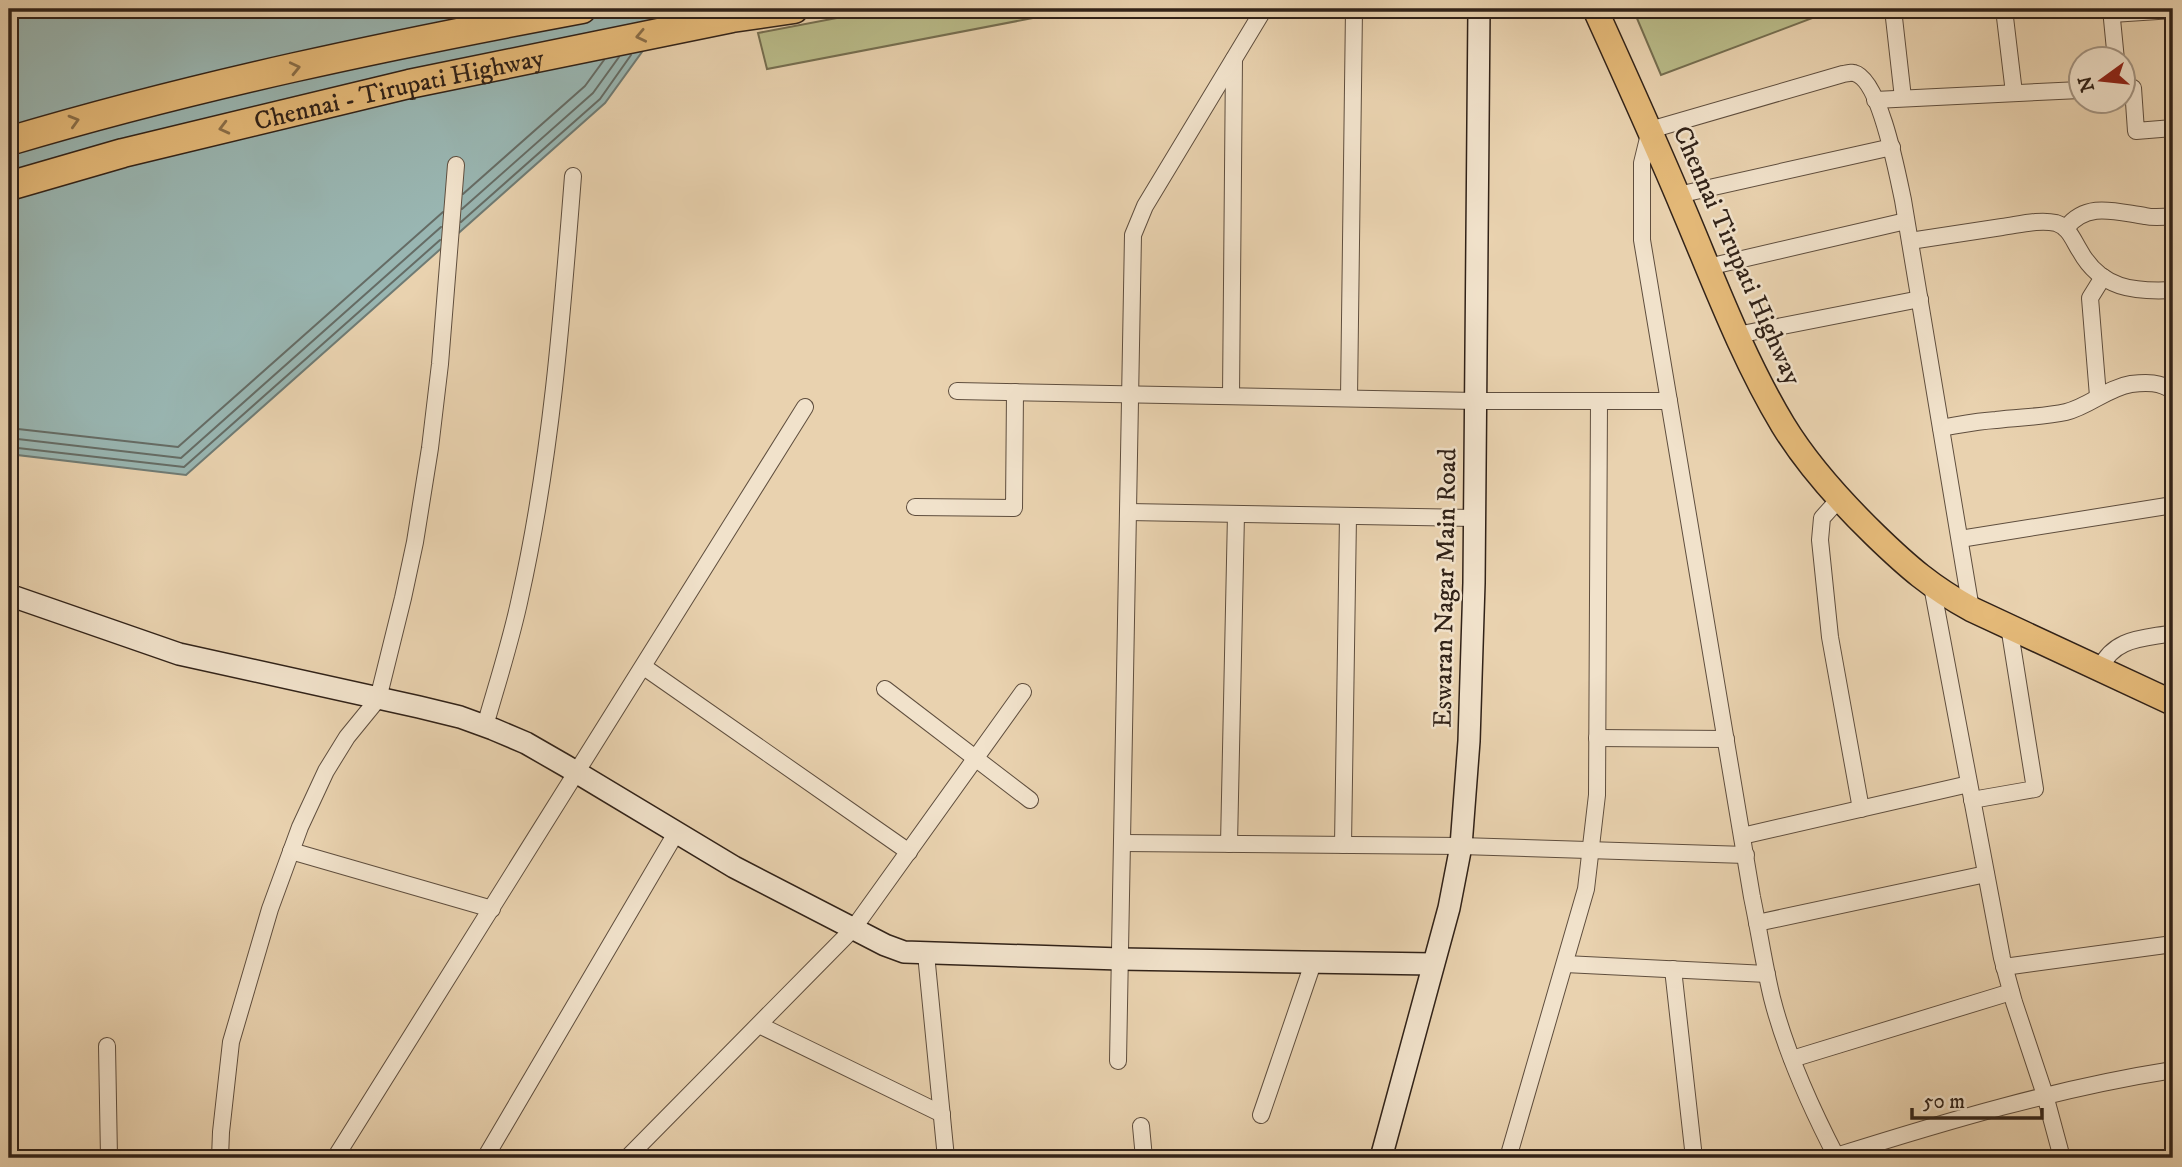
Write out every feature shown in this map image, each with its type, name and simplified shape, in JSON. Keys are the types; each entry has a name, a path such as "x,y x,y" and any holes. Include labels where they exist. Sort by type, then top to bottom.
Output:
{"highway":[{"name":"Chennai - Tirupati Highway","path":"9,141 118,108 402,43 582,9"},
{"name":"Chennai - Tirupati Highway","path":"9,186 123,153 409,84 732,18 794,9"}],"main road":[{"name":"Chennai Tirupati Highway","path":"1595,9 1650,130 1737,335 1784,426 1808,461 1840,498 1918,576 1932,586 1972,609 2173,703"}],"street":[{"path":"1118,1061 1133,235 1145,206 1264,9"},
{"path":"1349,398 1354,9"},
{"name":"Eswaran Nagar Main Road","path":"1381,1158 1452,897 1461,846 1469,741 1474,518 1479,9"},
{"path":"1893,9 1903,98"},
{"path":"2004,9 2014,93"},
{"path":"2115,46 2111,12 2173,10"},
{"path":"1231,396 1234,59"},
{"path":"1972,609 1892,147 1875,100 1860,76 1854,72 1843,74 1650,130 1642,163 1642,240 1757,923 1780,1026 1792,1059 1837,1157 1939,1124 2045,1095 2173,1070"},
{"path":"1875,100 2066,91"},
{"path":"2136,116 2137,131 2173,128"},
{"path":"1678,195 1892,147"},
{"path":"220,1158 231,1042 270,909 291,851 326,771 347,737 378,699 415,542 430,448 440,364 456,165"},
{"path":"485,726 520,598 539,495 559,352 573,176"},
{"path":"2066,228 2076,217 2094,210 2122,211 2148,217 2173,216"},
{"path":"1708,267 1906,220"},
{"path":"1910,241 2045,222 2058,223 2066,228 2088,264 2116,285 2146,292 2173,290"},
{"path":"2098,397 2090,298 2103,276"},
{"path":"1737,335 1920,299"},
{"path":"1941,428 2064,412 2084,406 2113,389 2148,383 2163,385 2173,391"},
{"path":"957,391 1476,401 1669,401"},
{"path":"915,507 1014,508 1015,392"},
{"path":"1508,1158 1586,889 1592,850 1597,795 1599,401"},
{"path":"335,1158 805,407"},
{"path":"1840,498 1822,518 1820,540 1838,689 1861,808"},
{"path":"1960,539 2173,505"},
{"path":"1128,512 1474,518"},
{"path":"1230,844 1236,514"},
{"path":"1343,845 1348,516"},
{"path":"1932,586 2004,967 2062,1158"},
{"path":"9,595 179,654 460,717 485,726 526,743 734,867 853,929 904,952 1433,964"},
{"path":"1742,836 1861,808 1970,792 2035,789 2009,626"},
{"path":"2100,668 2110,651 2118,645 2173,633"},
{"path":"643,667 909,852"},
{"path":"886,689 1030,800"},
{"path":"627,1158 853,929 1023,692"},
{"path":"1597,738 1726,739"},
{"path":"485,1158 676,833"},
{"path":"1122,843 1461,846 1746,855"},
{"path":"291,851 492,909"},
{"path":"1757,923 1986,874"},
{"path":"2004,967 2173,944"},
{"path":"926,954 946,1158"},
{"path":"1261,1115 1313,963"},
{"path":"1565,964 1767,974"},
{"path":"1674,969 1694,1158"},
{"path":"1792,1059 2011,992"},
{"path":"759,1025 942,1114"},
{"path":"107,1046 109,1158"},
{"path":"1141,1126 1144,1158"}],"green space":[{"path":"884,9 1080,9 767,69 758,33"},
{"path":"1633,9 1830,9 1831,11 1661,75"}],"water":[{"path":"9,9 673,9 605,103 186,475 9,454"}]}
